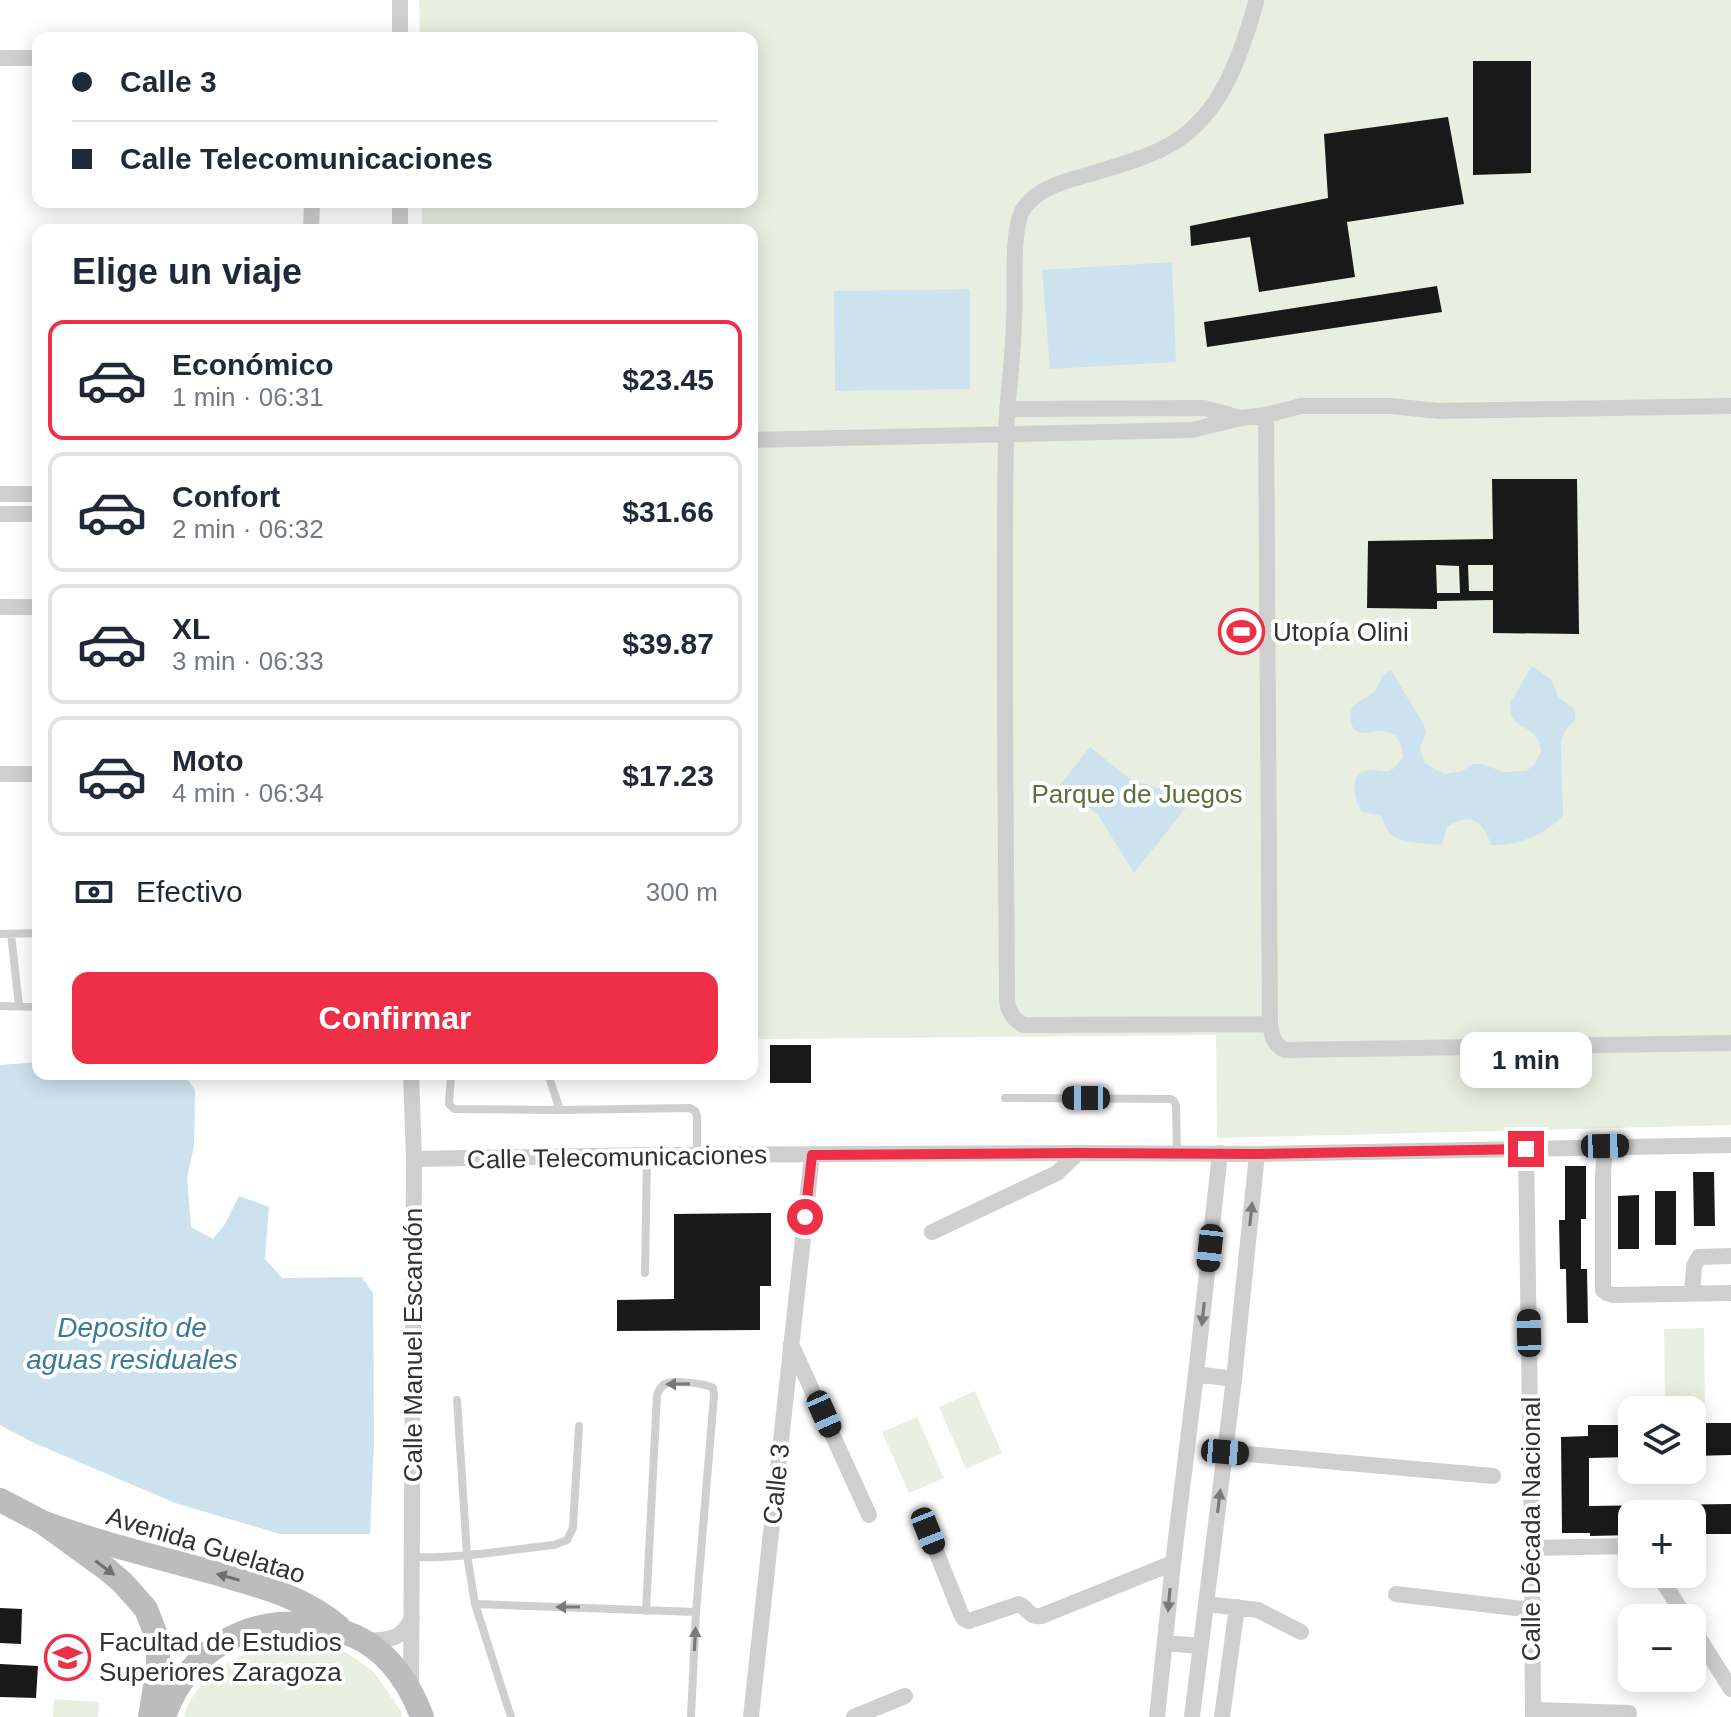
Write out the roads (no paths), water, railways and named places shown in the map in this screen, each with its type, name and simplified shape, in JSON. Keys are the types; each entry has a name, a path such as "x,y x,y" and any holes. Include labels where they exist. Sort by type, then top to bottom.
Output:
{"main road":[{"name":"Avenida Guelatao","path":"0,1500 42,1522 108,1570 146,1609 156,1635 158,1652 150,1717"},
{"name":"Avenida Guelatao","path":"42,1522 276,1591 311,1606 392,1665 412,1693 422,1717"},
{"path":"164,1717 176,1690 201,1658 238,1634 262,1626 296,1623 330,1628 356,1637"}],"street":[{"path":"400,0 400,32"},
{"path":"1256,2 1225,90 1191,131 1164,149 1065,181 1036,194 1023,209 1017,228 1006,434 1006,960 1010,1013 1023,1025 1270,1024"},
{"path":"0,58 32,58"},
{"path":"758,440 1192,430 1301,406 1391,406 1439,411 1731,406"},
{"path":"1007,409 1204,408 1241,418"},
{"path":"1266,415 1270,1024 1278,1047 1286,1050 1731,1043"},
{"path":"0,494 32,494"},
{"path":"0,514 32,514"},
{"path":"0,607 32,607"},
{"path":"0,774 32,774"},
{"name":"Calle Manuel Escandón","path":"411,1080 414,1159 412,1693"},
{"name":"Calle Telecomunicaciones","path":"414,1159 647,1155 1257,1154 1731,1145"},
{"path":"1605,1146 1603,1290 1613,1295 1731,1293"},
{"name":"Calle Década Nacional","path":"1526,1149 1533,1713"},
{"path":"932,1232 1057,1173 1078,1153"},
{"path":"1157,1717 1220,1153"},
{"path":"1192,1717 1234,1379 1257,1154"},
{"name":"Calle 3","path":"751,1717 812,1155"},
{"path":"1692,1293 1694,1266 1699,1257 1731,1256"},
{"path":"791,1343 869,1515"},
{"path":"1196,1374 1234,1379"},
{"path":"1225,1452 1493,1476"},
{"path":"928,1531 961,1614 969,1621 1019,1604 1030,1615 1041,1616 1173,1563"},
{"path":"1532,1548 1618,1546"},
{"path":"1396,1594 1532,1610"},
{"path":"1206,1604 1258,1610 1301,1632"},
{"path":"1222,1717 1237,1607"},
{"path":"356,1637 394,1638 407,1629 413,1617"},
{"path":"1165,1643 1201,1646"},
{"path":"1706,1649 1731,1689"},
{"path":"854,1717 905,1696"},
{"path":"1533,1713 1629,1713"}],"lane":[{"path":"0,934 32,933"},
{"path":"11,934 19,1006"},
{"path":"0,1006 32,1007"},
{"path":"451,1080 449,1104 454,1109 690,1108 697,1116 697,1155"},
{"path":"550,1080 560,1110"},
{"path":"1005,1098 1171,1099 1176,1105 1177,1154"},
{"path":"645,1273 647,1155"},
{"path":"646,1611 657,1395 661,1387 668,1383 706,1384 714,1391 696,1612 691,1717"},
{"path":"457,1400 467,1555 475,1604 511,1717"},
{"path":"411,1557 467,1555 554,1545 567,1540 573,1528 579,1426"},
{"path":"475,1604 696,1612"}],"water":[{"path":"1172,262 1176,362 1050,369 1042,270"},
{"path":"970,289 970,389 835,391 834,291"},
{"path":"1532,666 1551,679 1559,698 1575,712 1575,720 1561,741 1563,815 1556,822 1530,838 1511,844 1491,845 1480,824 1462,820 1447,827 1442,845 1394,837 1381,816 1362,812 1354,787 1358,776 1369,770 1389,771 1403,757 1396,736 1384,731 1358,732 1351,722 1350,714 1355,704 1373,693 1384,675 1391,670 1424,725 1426,732 1420,749 1425,763 1444,774 1462,771 1472,764 1482,764 1504,772 1526,771 1534,765 1541,752 1539,742 1535,735 1514,719 1510,703"},
{"path":"1090,747 1129,778 1192,800 1134,873 1098,815 1060,785"},
{"name":"Deposito de aguas residuales","path":"32,1062 32,1080 188,1080 195,1090 194,1146 187,1178 191,1227 213,1239 225,1224 239,1196 269,1207 265,1259 282,1278 362,1277 373,1293 374,1441 370,1534 280,1534 175,1503 32,1442 0,1425 0,1065"}],"place":[{"name":"Utopía Olini","path":"1242,632"},
{"name":"Facultad de Estudios Superiores Zaragoza","path":"68,1657"}],"park label":[{"name":"Parque de Juegos","path":"1137,794"}]}
